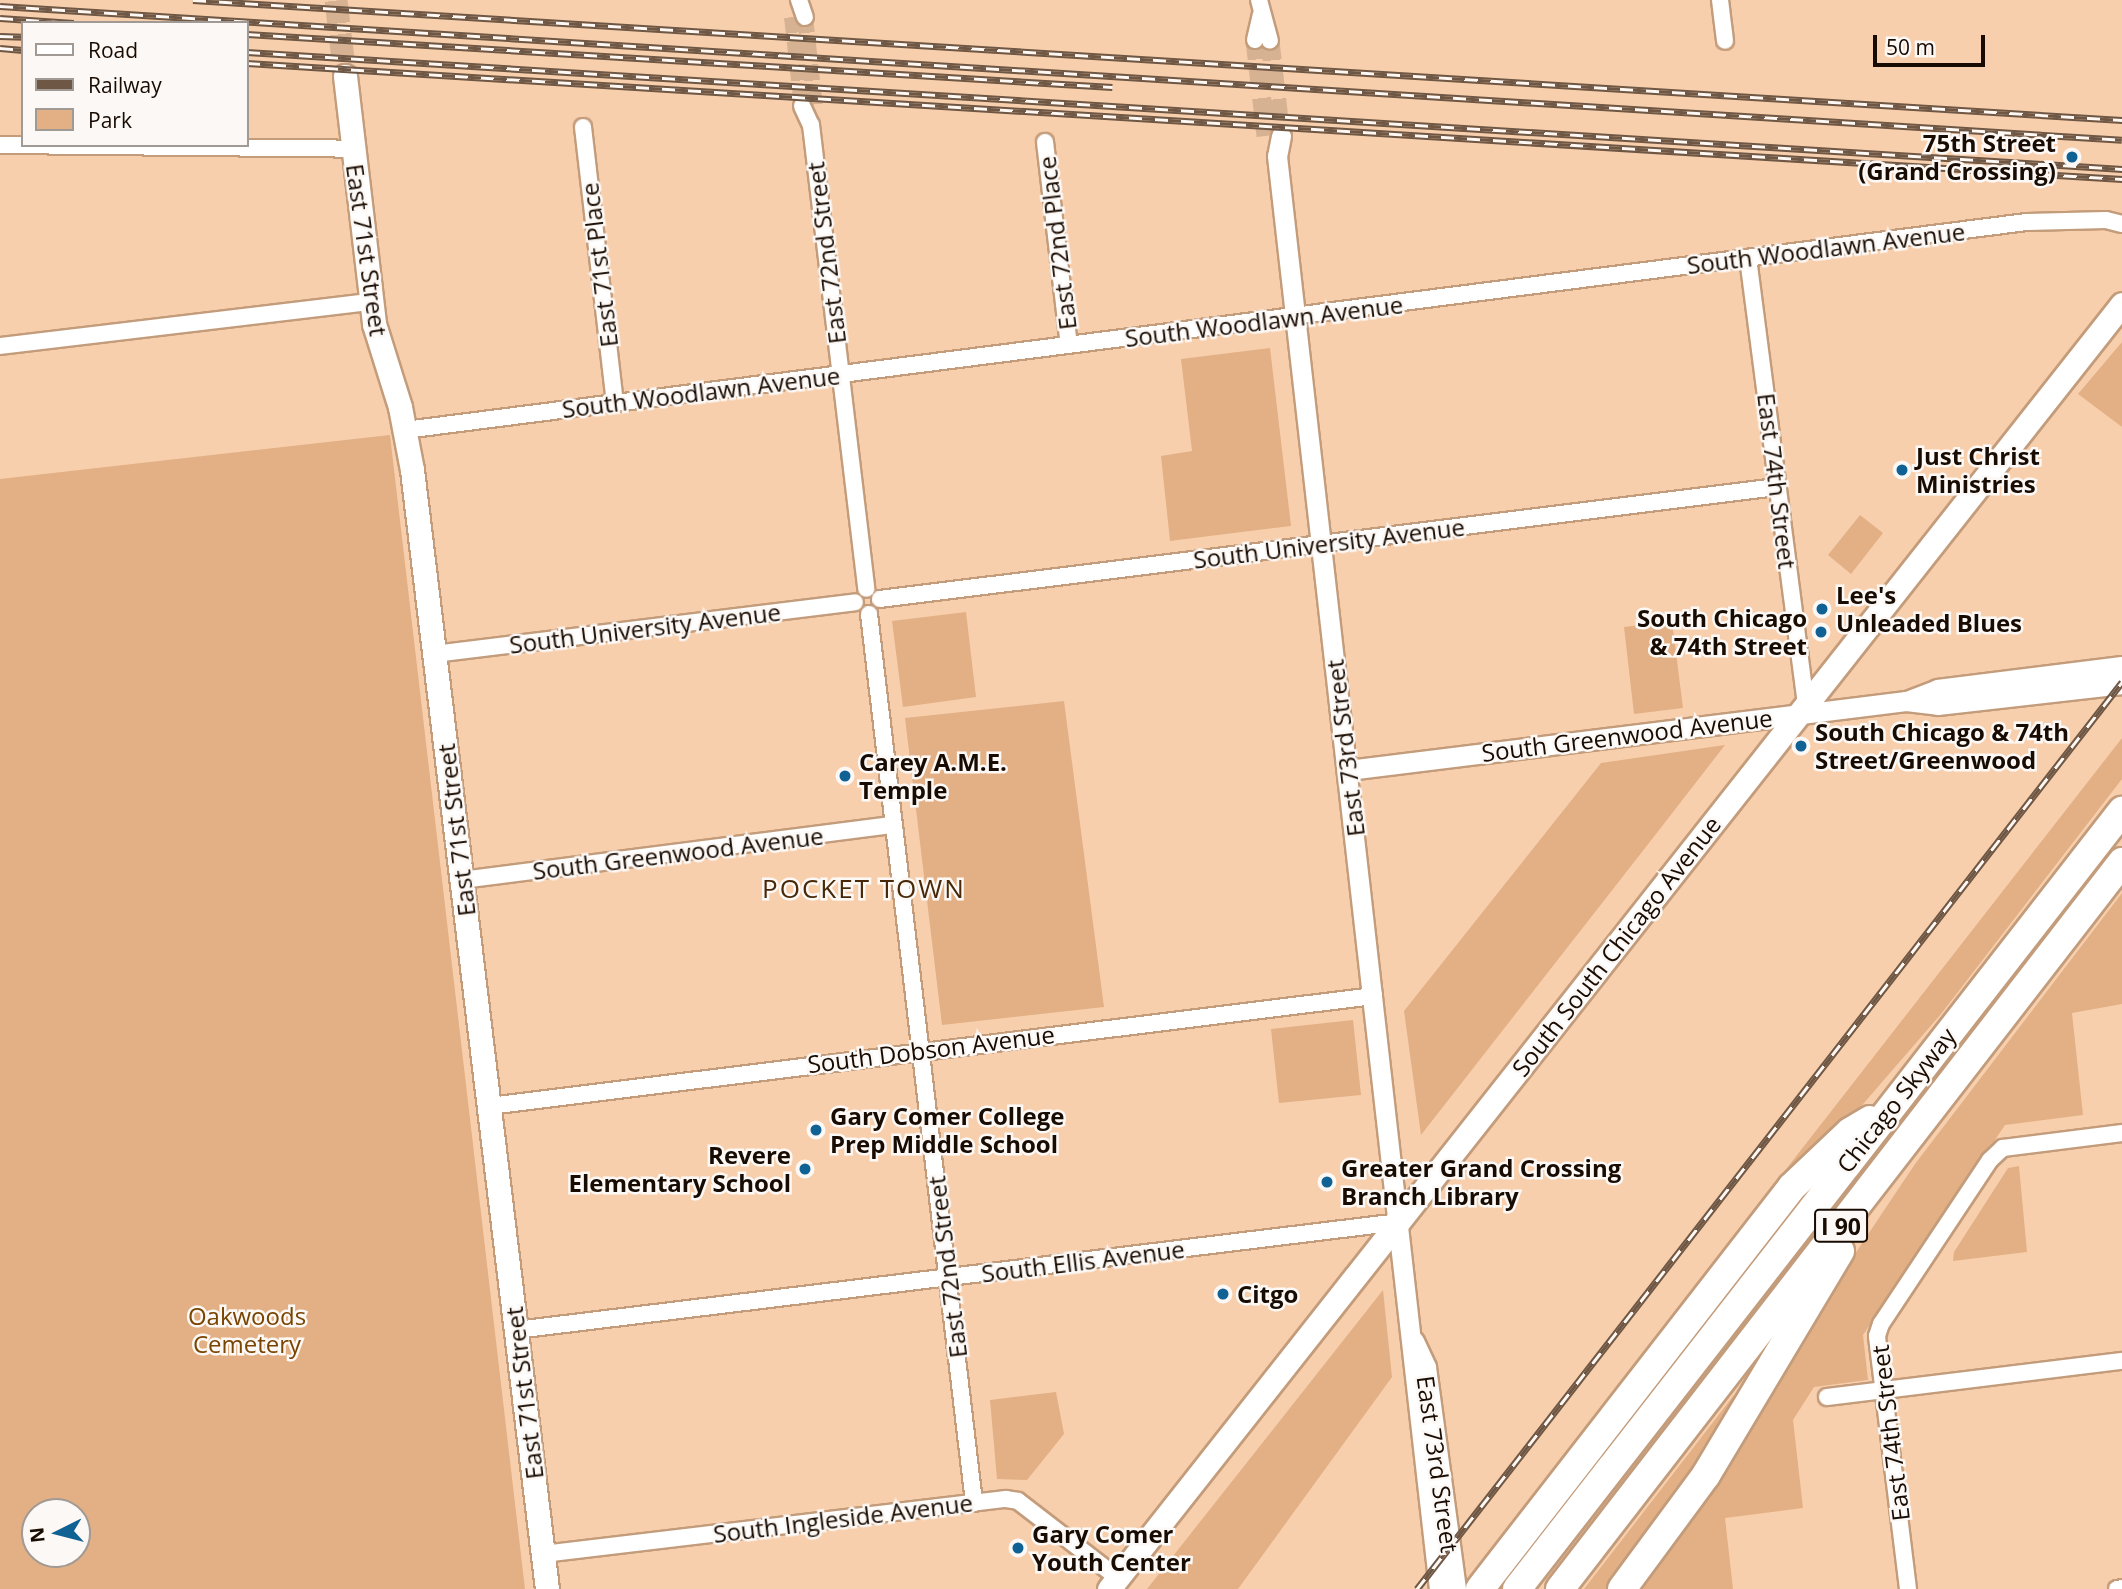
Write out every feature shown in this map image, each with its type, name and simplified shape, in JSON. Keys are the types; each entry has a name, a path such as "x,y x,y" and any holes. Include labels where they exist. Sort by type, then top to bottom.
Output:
{"highway":[{"name":"Chicago Skyway","path":"1517,1589 2122,811"},
{"name":"Chicago Skyway","path":"1560,1589 2122,862"},
{"path":"1480,1589 1792,1187 1850,1132 1890,1108"},
{"path":"1622,1589 1706,1475 1836,1261 1861,1200"}],"main road":[{"name":"East 71st Street","path":"345,76 371,302 405,430 547,1589"},
{"name":"South South Chicago Avenue","path":"1114,1583 2122,304"}],"street":[{"path":"797,0 798,17"},
{"path":"1720,0 1725,41"},
{"path":"1260,8 1263,41"},
{"name":"East 72nd Street","path":"809,106 866,589"},
{"name":"East 71st Place","path":"583,127 615,403"},
{"name":"East 72nd Place","path":"1045,142 1069,345"},
{"name":"East 73rd Street","path":"1275,142 1414,1340 1411,1370 1438,1589"},
{"path":"0,145 21,145"},
{"path":"176,147 353,149"},
{"name":"South Woodlawn Avenue","path":"405,430 1295,318 2026,222 2106,220 2122,225"},
{"name":"East 74th Street","path":"1748,258 1802,709"},
{"path":"0,346 371,302"},
{"name":"South University Avenue","path":"880,599 1777,487"},
{"path":"866,589 880,599 878,608 870,614 861,612 855,602 866,589"},
{"name":"South University Avenue","path":"434,654 855,602"},
{"name":"East 72nd Street","path":"870,614 974,1503"},
{"name":"South Greenwood Avenue","path":"1906,701 1937,689 2122,666"},
{"name":"South Greenwood Avenue","path":"1348,770 1802,709 1906,701 1938,705 2122,684"},
{"name":"South Greenwood Avenue","path":"462,880 894,825"},
{"name":"South Dobson Avenue","path":"489,1106 921,1050 1374,996"},
{"name":"East 74th Street","path":"1908,1589 1877,1336 1881,1324 1990,1160 2003,1148 2122,1133"},
{"name":"South Ellis Avenue","path":"516,1330 1400,1222"},
{"name":"East 73rd Street","path":"1414,1340 1426,1367 1456,1589"},
{"path":"1827,1397 2122,1361"},
{"name":"South Ingleside Avenue","path":"543,1554 974,1503 1018,1501 1114,1583"},
{"path":"2117,1589 2122,1588"}],"green space":[{"path":"2122,342 2122,427 2078,394"},
{"path":"1270,348 1291,526 1170,541 1161,456 1192,451 1181,359"},
{"name":"Oakwoods Cemetery","path":"390,435 525,1589 0,1589 0,479"},
{"path":"1860,515 1883,533 1851,574 1828,555"},
{"path":"966,612 976,697 903,707 892,621"},
{"path":"1672,621 1683,708 1634,714 1624,627"},
{"path":"1064,701 1104,1007 942,1025 905,718"},
{"path":"2122,738 2122,779 1941,1014 1838,1133 1475,1577 1617,1386"},
{"path":"1725,745 1421,1135 1404,1011 1601,763"},
{"path":"2122,893 2122,1004 2072,1013 2083,1115 2005,1125 1863,1335 1868,1380 1814,1387 1793,1420 1803,1508 1725,1518 1733,1589 1631,1589 1915,1164"},
{"path":"1353,1020 1361,1095 1279,1103 1271,1029"},
{"path":"2019,1166 2027,1252 1953,1261 1954,1252 2008,1168"},
{"path":"1383,1290 1392,1377 1238,1589 1147,1589"},
{"path":"1056,1392 1064,1434 1027,1480 997,1479 990,1400"},
{"path":"1734,1395 1741,1401 1613,1589 1584,1589"}],"tunnel":[{"path":"336,0 345,76"},
{"path":"792,17 802,106"},
{"path":"805,17 815,107"},
{"path":"1255,40 1266,135"},
{"path":"1270,41 1281,136"}],"railway":[{"path":"193,0 2122,120"},
{"path":"0,6 238,21"},
{"path":"0,18 44,21"},
{"path":"248,22 2122,140"},
{"path":"248,34 1112,87"},
{"path":"0,36 21,37"},
{"path":"0,48 21,50"},
{"path":"248,52 2122,169"},
{"path":"248,63 2122,179"},
{"path":"1417,1589 2122,682"}],"place":[{"name":"75th Street (Grand Crossing)","path":"2072,157"},
{"name":"Just Christ Ministries","path":"1902,470"},
{"name":"Lee's Unleaded Blues","path":"1822,609"},
{"name":"South Chicago & 74th Street","path":"1821,632"},
{"name":"South Chicago & 74th Street/Greenwood","path":"1801,746"},
{"name":"Carey A.M.E. Temple","path":"845,776"},
{"name":"Gary Comer College Prep Middle School","path":"816,1130"},
{"name":"Revere Elementary School","path":"805,1169"},
{"name":"Greater Grand Crossing Branch Library","path":"1327,1182"},
{"name":"Citgo","path":"1223,1294"},
{"name":"Gary Comer Youth Center","path":"1018,1548"}],"district":[{"name":"POCKET TOWN","path":"864,889"}]}
